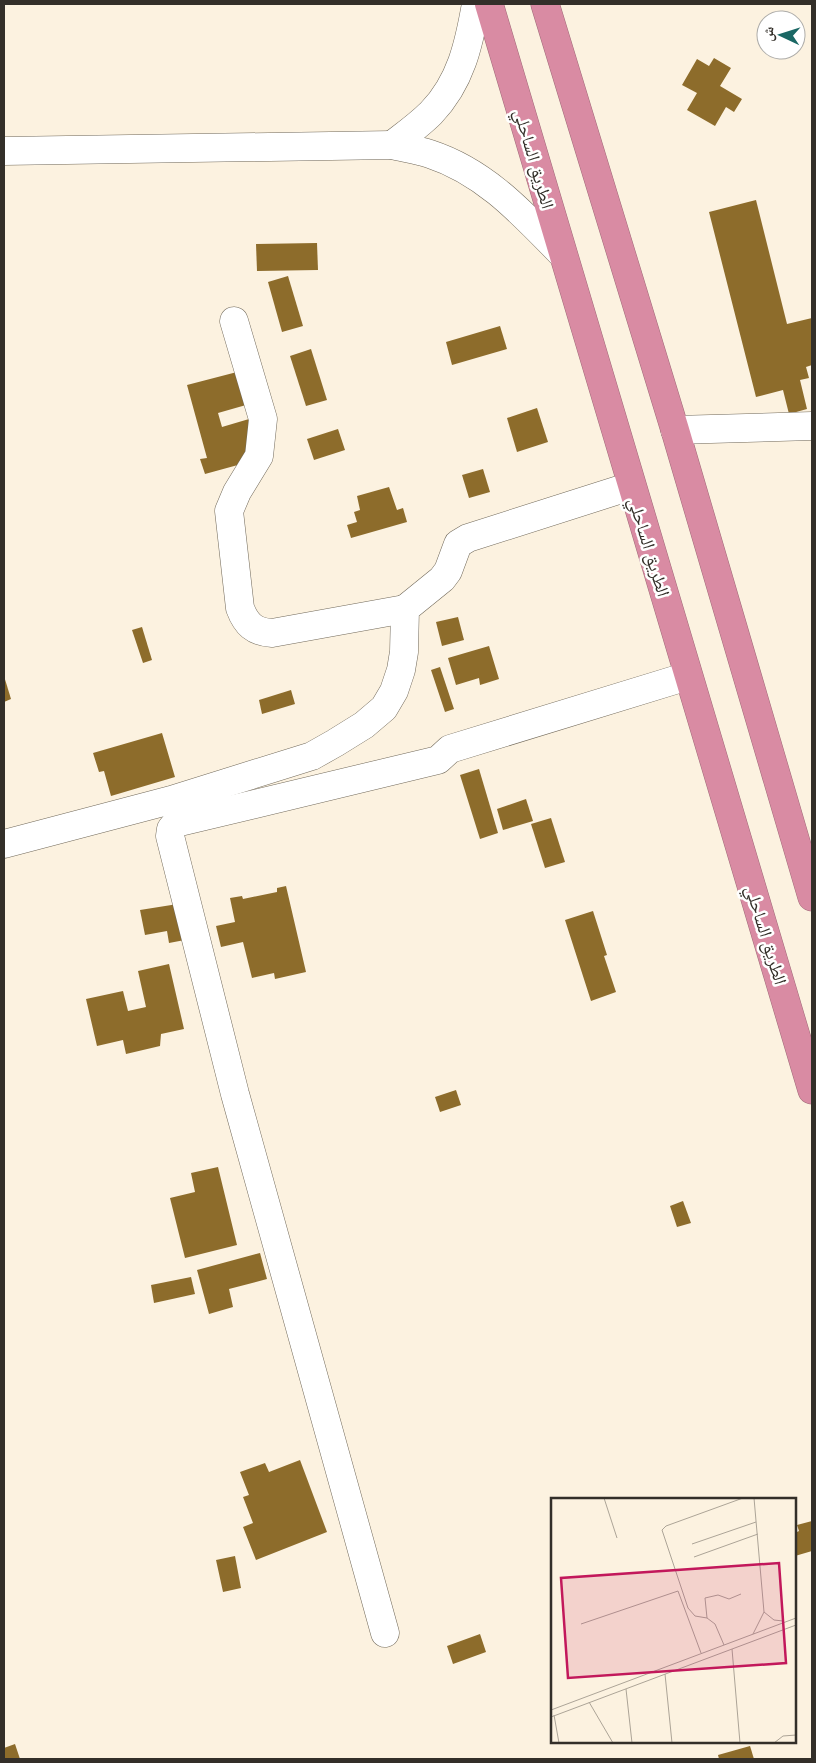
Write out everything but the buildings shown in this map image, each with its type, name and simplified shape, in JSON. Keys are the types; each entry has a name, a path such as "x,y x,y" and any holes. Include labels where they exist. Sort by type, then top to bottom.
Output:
{"highway":[{"name":"الطريق الساحلي","path":"489,4 561,253 812,1090"},
{"path":"545,4 675,430 812,897"}],"street":[{"path":"392,146 431,113 459,72 469,43 476,4"},
{"path":"4,150 392,146 430,154 474,174 497,189 561,253"},
{"path":"234,321 263,419 259,456 236,492 229,511 240,608 244,618 256,630 272,633 405,609 442,579 448,571 458,544 468,538 631,486"},
{"path":"675,430 812,426"},
{"path":"4,844 180,797 312,756 335,743 364,725 384,708 394,691 401,670 404,652 405,609"},
{"path":"386,1633 235,1094 170,836 171,829 176,823 438,760 450,748 688,676"}]}
